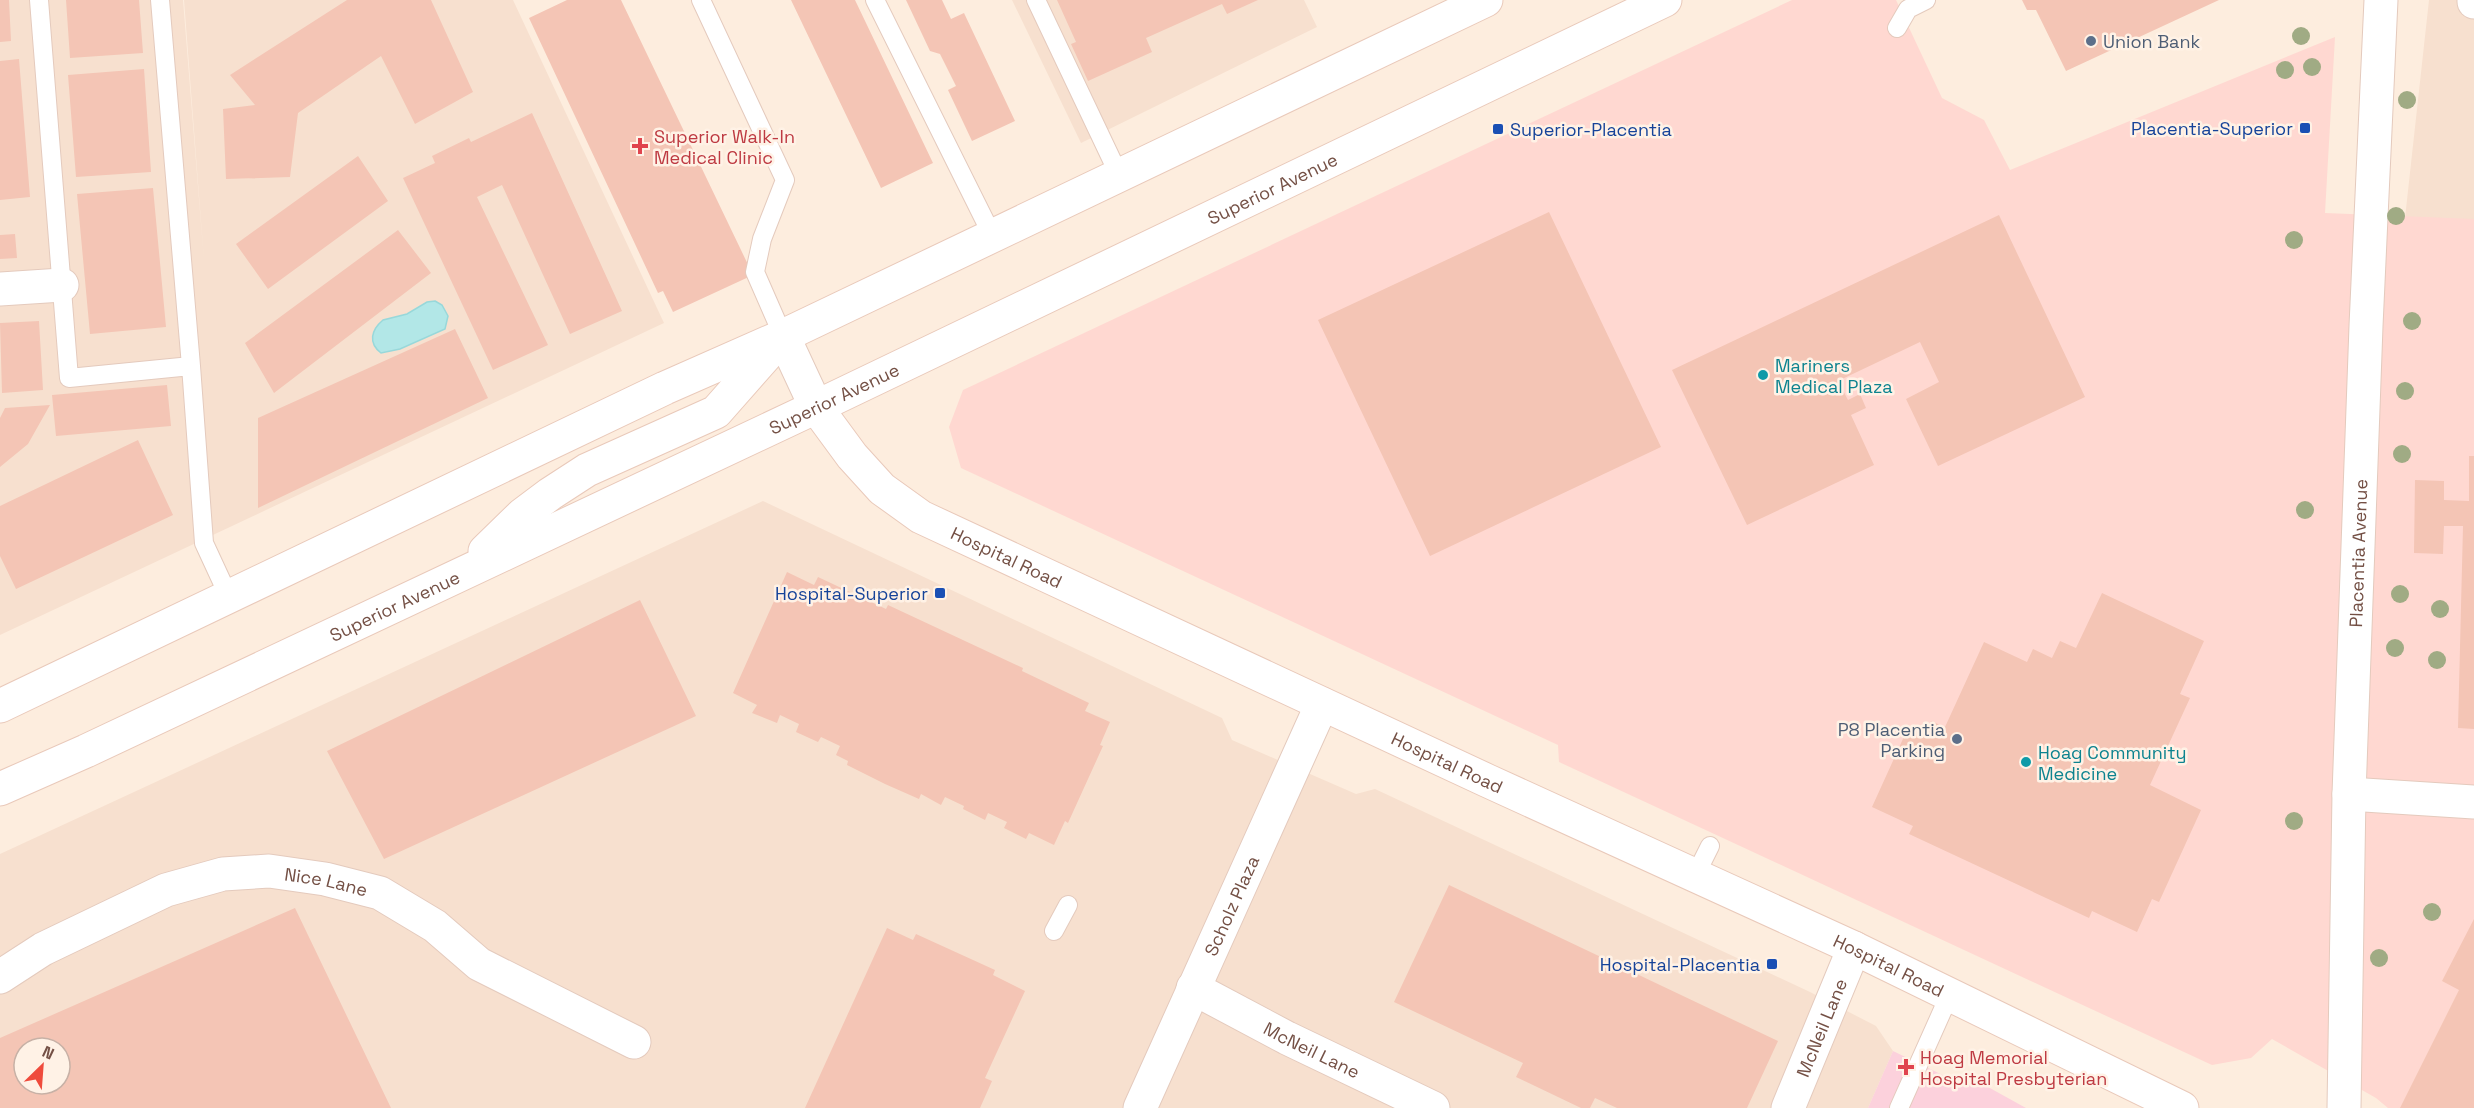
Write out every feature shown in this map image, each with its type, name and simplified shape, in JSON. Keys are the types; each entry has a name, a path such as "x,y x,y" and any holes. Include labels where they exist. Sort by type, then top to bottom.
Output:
{"main road":[{"path":"0,706 665,388 783,336 993,236 1450,8 1486,0"},
{"name":"Superior Avenue","path":"0,789 86,751 816,407 1665,0"},
{"name":"Placentia Avenue","path":"2344,1108 2349,794 2381,0"},
{"path":"0,290 63,285"},
{"path":"463,572 522,515 587,470 716,412 783,336"},
{"name":"Hospital Road","path":"783,336 816,407 852,456 882,489 921,517 1854,948 2182,1108"},
{"name":"Scholz Plaza","path":"1140,1108 1192,988 1323,704"},
{"path":"2349,794 2474,802"},
{"name":"Nice Lane","path":"0,977 43,949 166,890 224,874 269,871 325,879 380,893 435,926 479,964 634,1042"},
{"name":"McNeil Lane","path":"1788,1108 1854,948"},
{"name":"McNeil Lane","path":"1192,988 1287,1038 1433,1108"}],"lane":[{"path":"39,0 69,378 191,366"},
{"path":"160,0 204,543 229,597"},
{"path":"701,0 785,180 762,239 755,272 783,336"},
{"path":"875,0 993,236"},
{"path":"1036,0 1119,175"},
{"path":"1897,28 1908,9 1926,0"},
{"path":"1695,876 1710,846"},
{"path":"1054,931 1068,905"},
{"path":"1899,1108 1949,996"}],"shaded area":[{"path":"0,0 183,0 204,261 184,0 513,0 664,323 0,635"},
{"path":"1012,0 1304,0 1317,27 1081,143"},
{"path":"1792,0 1896,0 1942,98 1984,120 2010,170 2335,37 2325,213 2474,219 2474,1108 2388,1108 2376,1098 2272,1039 2251,1058 2212,1065 1559,762 1558,745 961,468 949,427 963,390"},
{"path":"2429,0 2474,0 2474,220 2405,218"},
{"path":"763,501 1222,718 1232,740 1356,794 1375,789 1810,992 1876,1026 1893,1051 1868,1108 0,1108 0,854"},
{"name":"Hoag Memorial Hospital Presbyterian","path":"1893,1051 1957,1082 1988,1087 2026,1108 1868,1108"}],"water":[{"path":"435,301 442,305 448,316 445,329 400,349 381,353 377,349 373,336 383,320 407,314 427,302"}],"building":[{"path":"0,0 9,0 11,41 0,42"},
{"path":"66,0 139,0 143,53 70,58"},
{"path":"347,0 431,0 473,92 415,124 381,56 298,113 290,177 226,179 223,109 255,105 230,75"},
{"name":"Superior Walk-In Medical Clinic","path":"567,0 621,0 753,275 673,312 663,291 658,293 529,18"},
{"path":"791,0 855,0 933,163 881,188"},
{"path":"906,0 942,0 951,19 964,13 1015,121 972,141 948,90 956,86 940,54 930,51"},
{"path":"1057,0 1258,0 1227,14 1222,4 1146,38 1152,52 1088,81 1071,44 1076,42"},
{"name":"Union Bank","path":"2022,0 2219,0 2066,71 2036,10 2027,10"},
{"path":"19,59 30,197 0,200 0,61"},
{"path":"144,69 151,172 76,177 68,75"},
{"path":"532,113 622,311 570,334 502,185 477,197 548,345 493,370 403,178 435,163 432,156 469,138 471,142"},
{"path":"358,156 388,201 268,289 236,244"},
{"path":"153,188 166,327 90,334 77,194"},
{"path":"1549,212 1661,447 1430,556 1318,320"},
{"name":"Mariners Medical Plaza","path":"1999,215 2085,397 1938,466 1906,399 1939,382 1920,342 1838,381 1848,400 1860,394 1866,408 1851,415 1874,465 1747,525 1672,370"},
{"path":"398,230 431,273 274,393 245,343"},
{"path":"15,234 17,258 0,259 0,235"},
{"path":"39,321 43,390 2,393 0,323"},
{"path":"455,329 488,398 258,508 258,418"},
{"path":"167,385 171,426 56,436 52,395"},
{"path":"50,405 28,444 0,467 0,418 5,408"},
{"path":"138,440 173,515 16,589 0,556 0,506"},
{"path":"2469,456 2474,456 2474,729 2458,728 2463,526 2444,526 2443,554 2414,553 2415,480 2444,481 2444,500 2469,501"},
{"path":"787,572 814,585 818,577 886,609 888,605 1023,668 1022,671 1089,703 1085,711 1110,722 1100,745 1103,746 1068,823 1065,821 1054,845 1029,833 1026,839 1004,828 1007,822 988,813 985,820 945,797 941,805 921,794 919,799 847,765 848,761 836,755 840,746 821,737 818,742 796,732 799,724 780,715 777,723 752,713 757,705 733,693"},
{"name":"Hoag Community Medicine","path":"2102,593 2204,641 2180,694 2190,698 2150,785 2201,810 2159,902 2152,899 2137,932 2092,911 2089,918 1909,834 1913,826 1872,807 1907,730 1923,738 1931,721 1945,727 1984,642 2027,662 2033,649 2052,658 2060,641 2076,648"},
{"path":"640,600 696,716 384,859 327,751"},
{"path":"1449,885 1778,1041 1747,1108 1617,1108 1595,1098 1590,1108 1581,1108 1516,1077 1523,1063 1394,1002"},
{"path":"295,908 391,1108 0,1108 0,1038"},
{"path":"2474,919 2474,1108 2400,1108 2459,990 2442,981"},
{"path":"887,928 913,940 916,934 995,970 993,975 1025,991 985,1078 992,1081 980,1108 805,1108"}],"place":[{"name":"Union Bank","path":"2091,41"},
{"name":"Placentia-Superior","path":"2305,128"},
{"name":"Superior-Placentia","path":"1498,129"},
{"name":"Superior Walk-In Medical Clinic","path":"640,146"},
{"name":"Mariners Medical Plaza","path":"1763,375"},
{"name":"Hospital-Superior","path":"940,593"},
{"name":"P8 Placentia Parking","path":"1957,739"},
{"name":"Hoag Community Medicine","path":"2026,762"},
{"name":"Hospital-Placentia","path":"1772,964"},
{"name":"Hoag Memorial Hospital Presbyterian","path":"1906,1067"}]}
